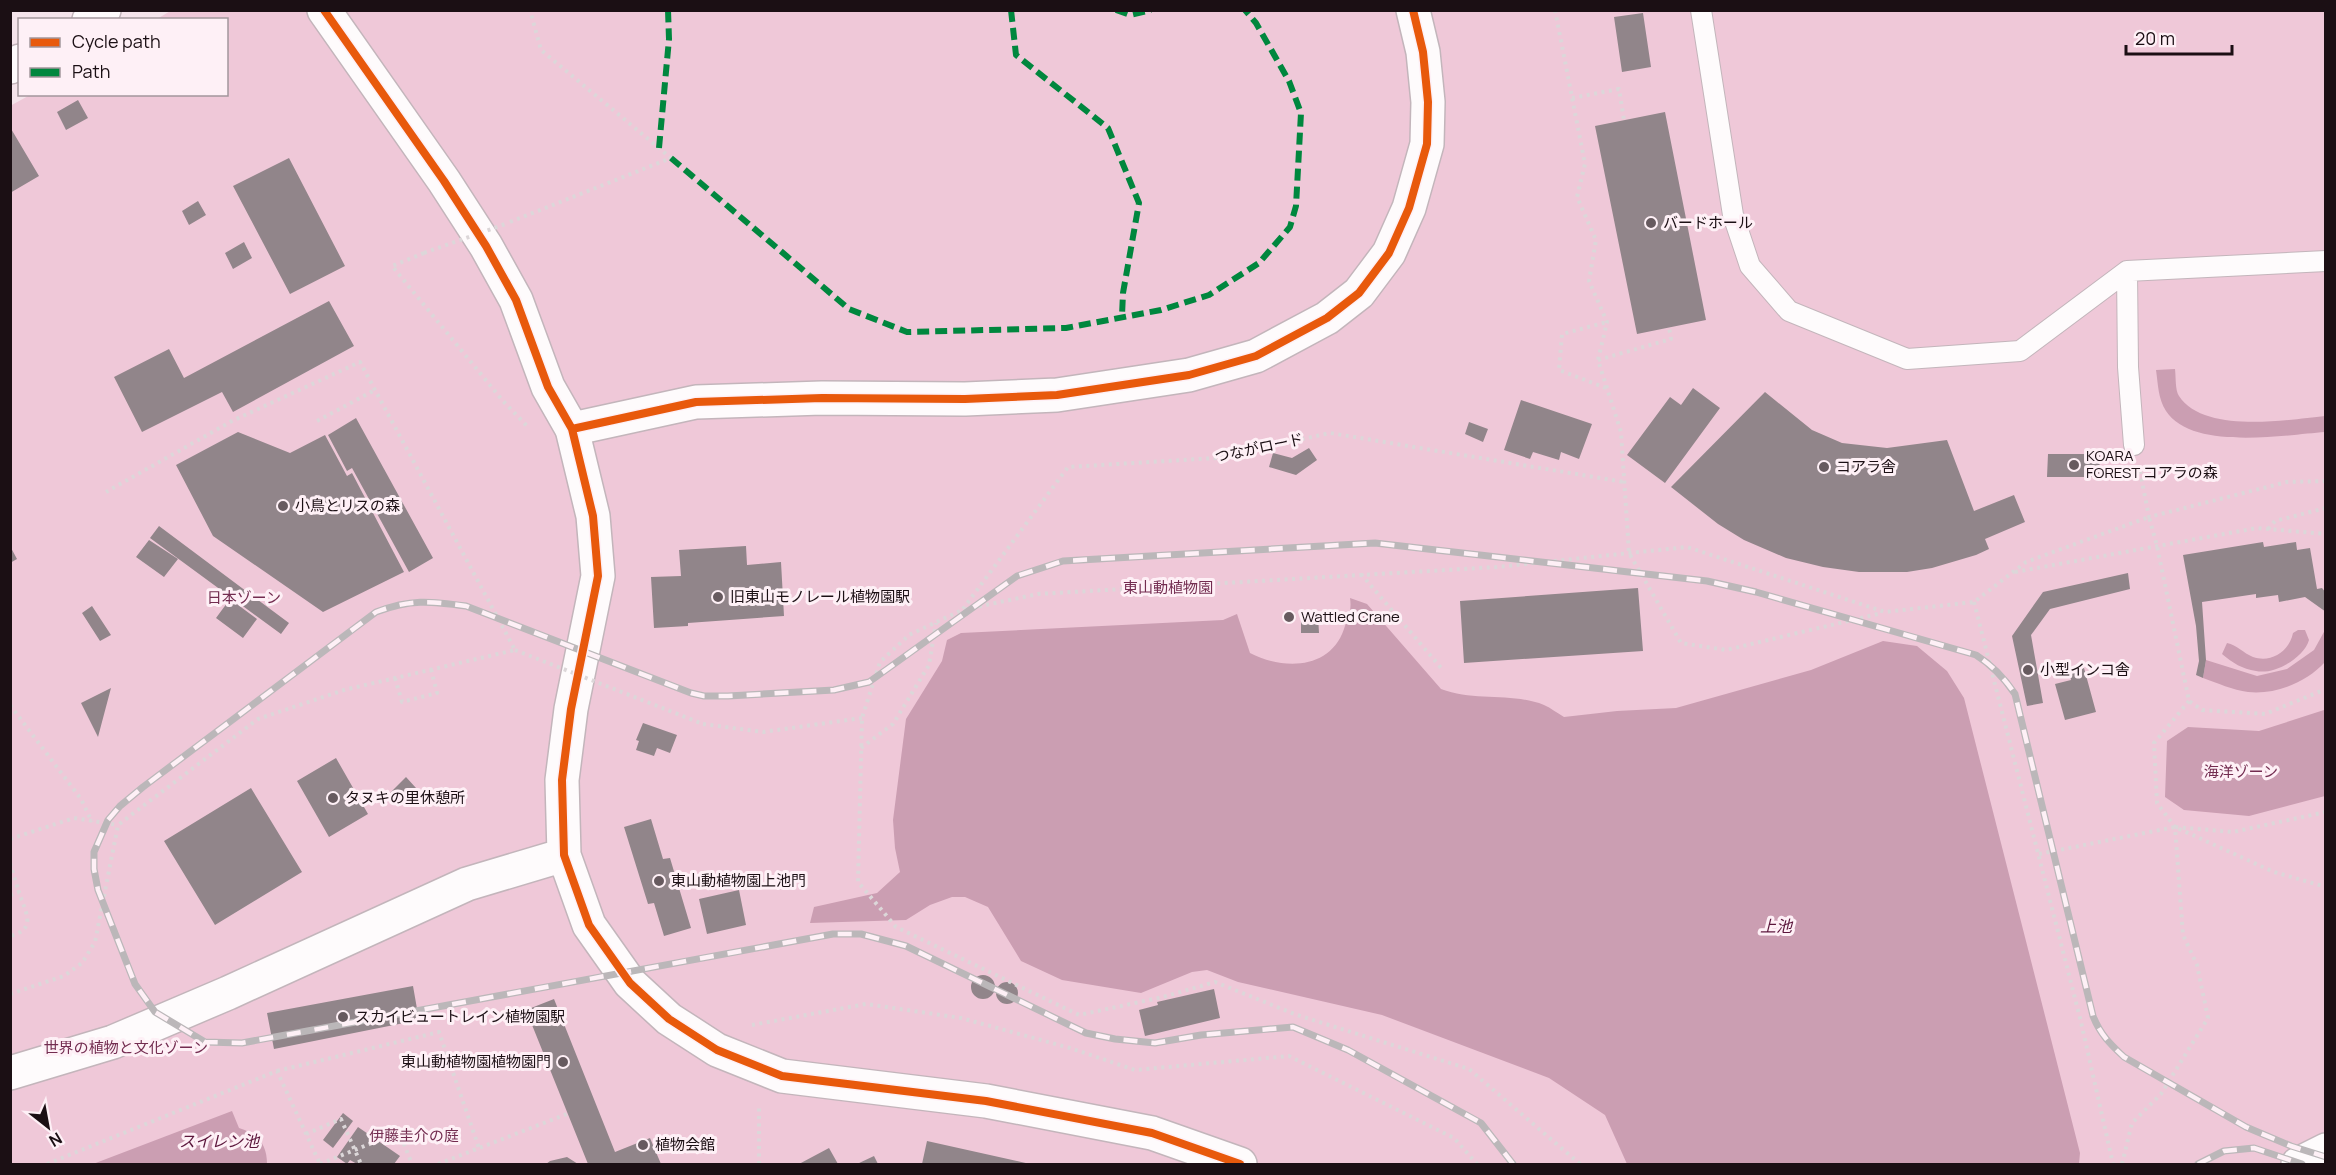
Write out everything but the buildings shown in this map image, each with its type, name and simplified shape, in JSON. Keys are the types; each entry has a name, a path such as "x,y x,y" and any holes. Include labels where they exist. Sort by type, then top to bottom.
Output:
{"street":[{"path":"324,10 444,181 486,246 516,300 548,387 572,429 593,516 598,576 571,709 562,780 564,855 589,925 630,984 669,1019 717,1050 782,1076 986,1101 1152,1133 1240,1164"},
{"path":"572,429 696,402 822,398 965,399 1057,395 1189,375 1256,356 1327,318 1359,293 1389,253 1405,218 1427,144 1428,102 1423,52 1413,10"},
{"path":"10,1073 113,1042 228,993 467,884 564,855"},
{"path":"2298,1164 2325,1150"}],"lane":[{"path":"1701,10 1732,215 1750,266 1789,311 1907,359 2020,351 2127,271 2325,261"},
{"path":"2127,271 2128,367 2134,445"}],"path":[{"path":"530,10 541,50 671,158 392,266 503,401 534,433"},
{"path":"1555,10 1585,164 1577,197 1596,240 1589,281 1606,322 1598,360 1621,432 1629,553 1681,643 1726,650 1885,612 1974,602 2026,562 2149,517 2287,482 2325,482"},
{"path":"1572,98 1619,89 1624,120"},
{"path":"1606,322 1562,334 1560,370 1607,388"},
{"path":"1598,360 1671,339 1668,327"},
{"path":"106,492 232,421 360,362 515,650"},
{"path":"317,421 375,390"},
{"path":"2134,445 2189,701 2202,711 2265,714 2325,689"},
{"path":"2268,530 2275,521 2325,508"},
{"path":"2012,572 2257,528 2325,534"},
{"path":"1580,1164 1469,1069 1297,1015 1215,982 1152,1000 1078,1015 896,927 858,882 862,718 880,662 909,635 962,610 1038,594 1497,567 1687,547 1885,612"},
{"path":"1361,574 1442,669"},
{"path":"1974,602 2081,1022 2113,1164"},
{"path":"861,748 892,724 928,665 936,622"},
{"path":"10,994 64,976 82,963 95,942 118,825 258,719 344,690 515,650 703,724 764,732 862,718"},
{"path":"395,678 402,702 430,695 437,693 431,669"},
{"path":"2189,701 2154,743 2157,803 2175,827 2274,872 2325,887"},
{"path":"10,705 81,799 92,822"},
{"path":"2039,854 2175,827 2233,832 2325,812"},
{"path":"10,839 74,818 118,825"},
{"path":"2122,1164 2132,1123 2161,1094 2208,1018 2197,965 2182,935 2175,827"},
{"path":"10,863 28,922 22,933 10,936"},
{"path":"10,896 19,892"},
{"path":"750,1025 866,1004 961,1018 1070,1048 1135,1070 1289,1056 1454,1138 1477,1164"},
{"path":"46,1164 277,1071 439,1032 480,1148"},
{"path":"759,1164 760,1067"},
{"path":"277,1071 320,1164 399,1132 412,1164"},
{"path":"438,1164 567,1114"},
{"path":"306,1134 341,1119 361,1164"}],"green space":[{"name":"東山動植物園","path":"172,10 2325,11 2325,1164 11,1164 10,106 28,96 228,96 228,18 159,18"}],"water":[{"path":"2175,369 2179,396 2191,408 2207,416 2247,422 2325,416 2325,432 2240,438 2196,432 2179,424 2166,411 2161,401 2156,370"},
{"name":"上池","path":"1350,598 1367,604 1441,689 1467,695 1531,701 1547,706 1564,717 1676,708 1811,670 1883,641 1917,646 1947,671 1964,698 2080,1153 2079,1164 1627,1164 1605,1115 1549,1078 1382,1015 1238,982 1207,970 1192,972 1141,993 1062,980 1021,961 988,907 965,897 952,897 930,905 906,920 810,923 814,907 877,893 900,872 893,820 906,719 942,661 947,640 961,633 1223,620 1237,614 1250,653 1277,662 1304,663 1328,652 1337,642 1349,614"},
{"path":"2305,630 2309,640 2306,647 2295,659 2279,668 2263,672 2246,669 2222,654 2227,643 2253,657 2273,657 2288,646 2293,633"},
{"path":"2325,630 2325,662 2309,676 2290,686 2269,691 2248,692 2203,678 2206,660 2257,676 2287,669 2314,650"},
{"path":"2326,710 2325,796 2249,816 2184,810 2165,797 2167,741 2188,727 2259,731"},
{"name":"スイレン池","path":"232,1111 239,1128 251,1133 263,1145 267,1164 93,1164"}],"railway":[{"path":"1513,1164 1481,1123 1348,1050 1293,1027 1201,1035 1155,1043 1086,1033 906,946 861,934 833,934 242,1043 205,1042 155,1012 135,984 98,890 94,852 108,820 120,806 143,787 376,612 410,603 430,602 466,606 691,693 704,696 728,696 834,690 869,682 1017,576 1063,561 1375,543 1707,581 1756,592 1976,655 1993,668 2015,694 2093,1016 2102,1033 2124,1057 2246,1127 2291,1146 2326,1157"},
{"path":"2198,1164 2224,1151 2254,1148 2302,1164"}],"marked path":[{"path":"659,148 669,39 668,10"},
{"path":"1011,10 1016,55 1108,128 1139,203 1123,293 1122,316"},
{"path":"1116,10 1130,15 1151,10"},
{"path":"671,158 849,309 907,332 1066,328 1161,310 1209,295 1259,263 1290,227 1296,206 1301,113 1289,81 1256,23 1245,10"}],"cycle path":[{"path":"324,10 444,181 486,246 516,300 548,387 572,429 593,516 598,576 571,709 562,780 564,855 589,925 630,983 669,1019 717,1050 782,1076 986,1101 1152,1133 1240,1164"},
{"path":"572,429 696,402 822,398 965,399 1057,395 1189,375 1256,356 1327,318 1359,293 1389,253 1409,208 1427,144 1428,102 1423,52 1413,10"}],"place":[{"name":"バードホール","path":"1651,223"},
{"name":"KOARA FOREST コアラの森","path":"2074,465"},
{"name":"コアラ舎","path":"1824,467"},
{"name":"小鳥とリスの森","path":"283,506"},
{"name":"旧東山モノレール植物園駅","path":"718,597"},
{"name":"Wattled Crane","path":"1289,617"},
{"name":"小型インコ舎","path":"2028,670"},
{"name":"タヌキの里休憩所","path":"333,798"},
{"name":"東山動植物園上池門","path":"659,881"},
{"name":"スカイビュートレイン植物園駅","path":"343,1017"},
{"name":"東山動植物園植物園門","path":"563,1062"},
{"name":"植物会館","path":"643,1145"}],"park label":[{"name":"日本ゾーン","path":"244,598"},
{"name":"海洋ゾーン","path":"2241,772"},
{"name":"世界の植物と文化ゾーン","path":"126,1048"},
{"name":"伊藤圭介の庭","path":"414,1136"}]}
